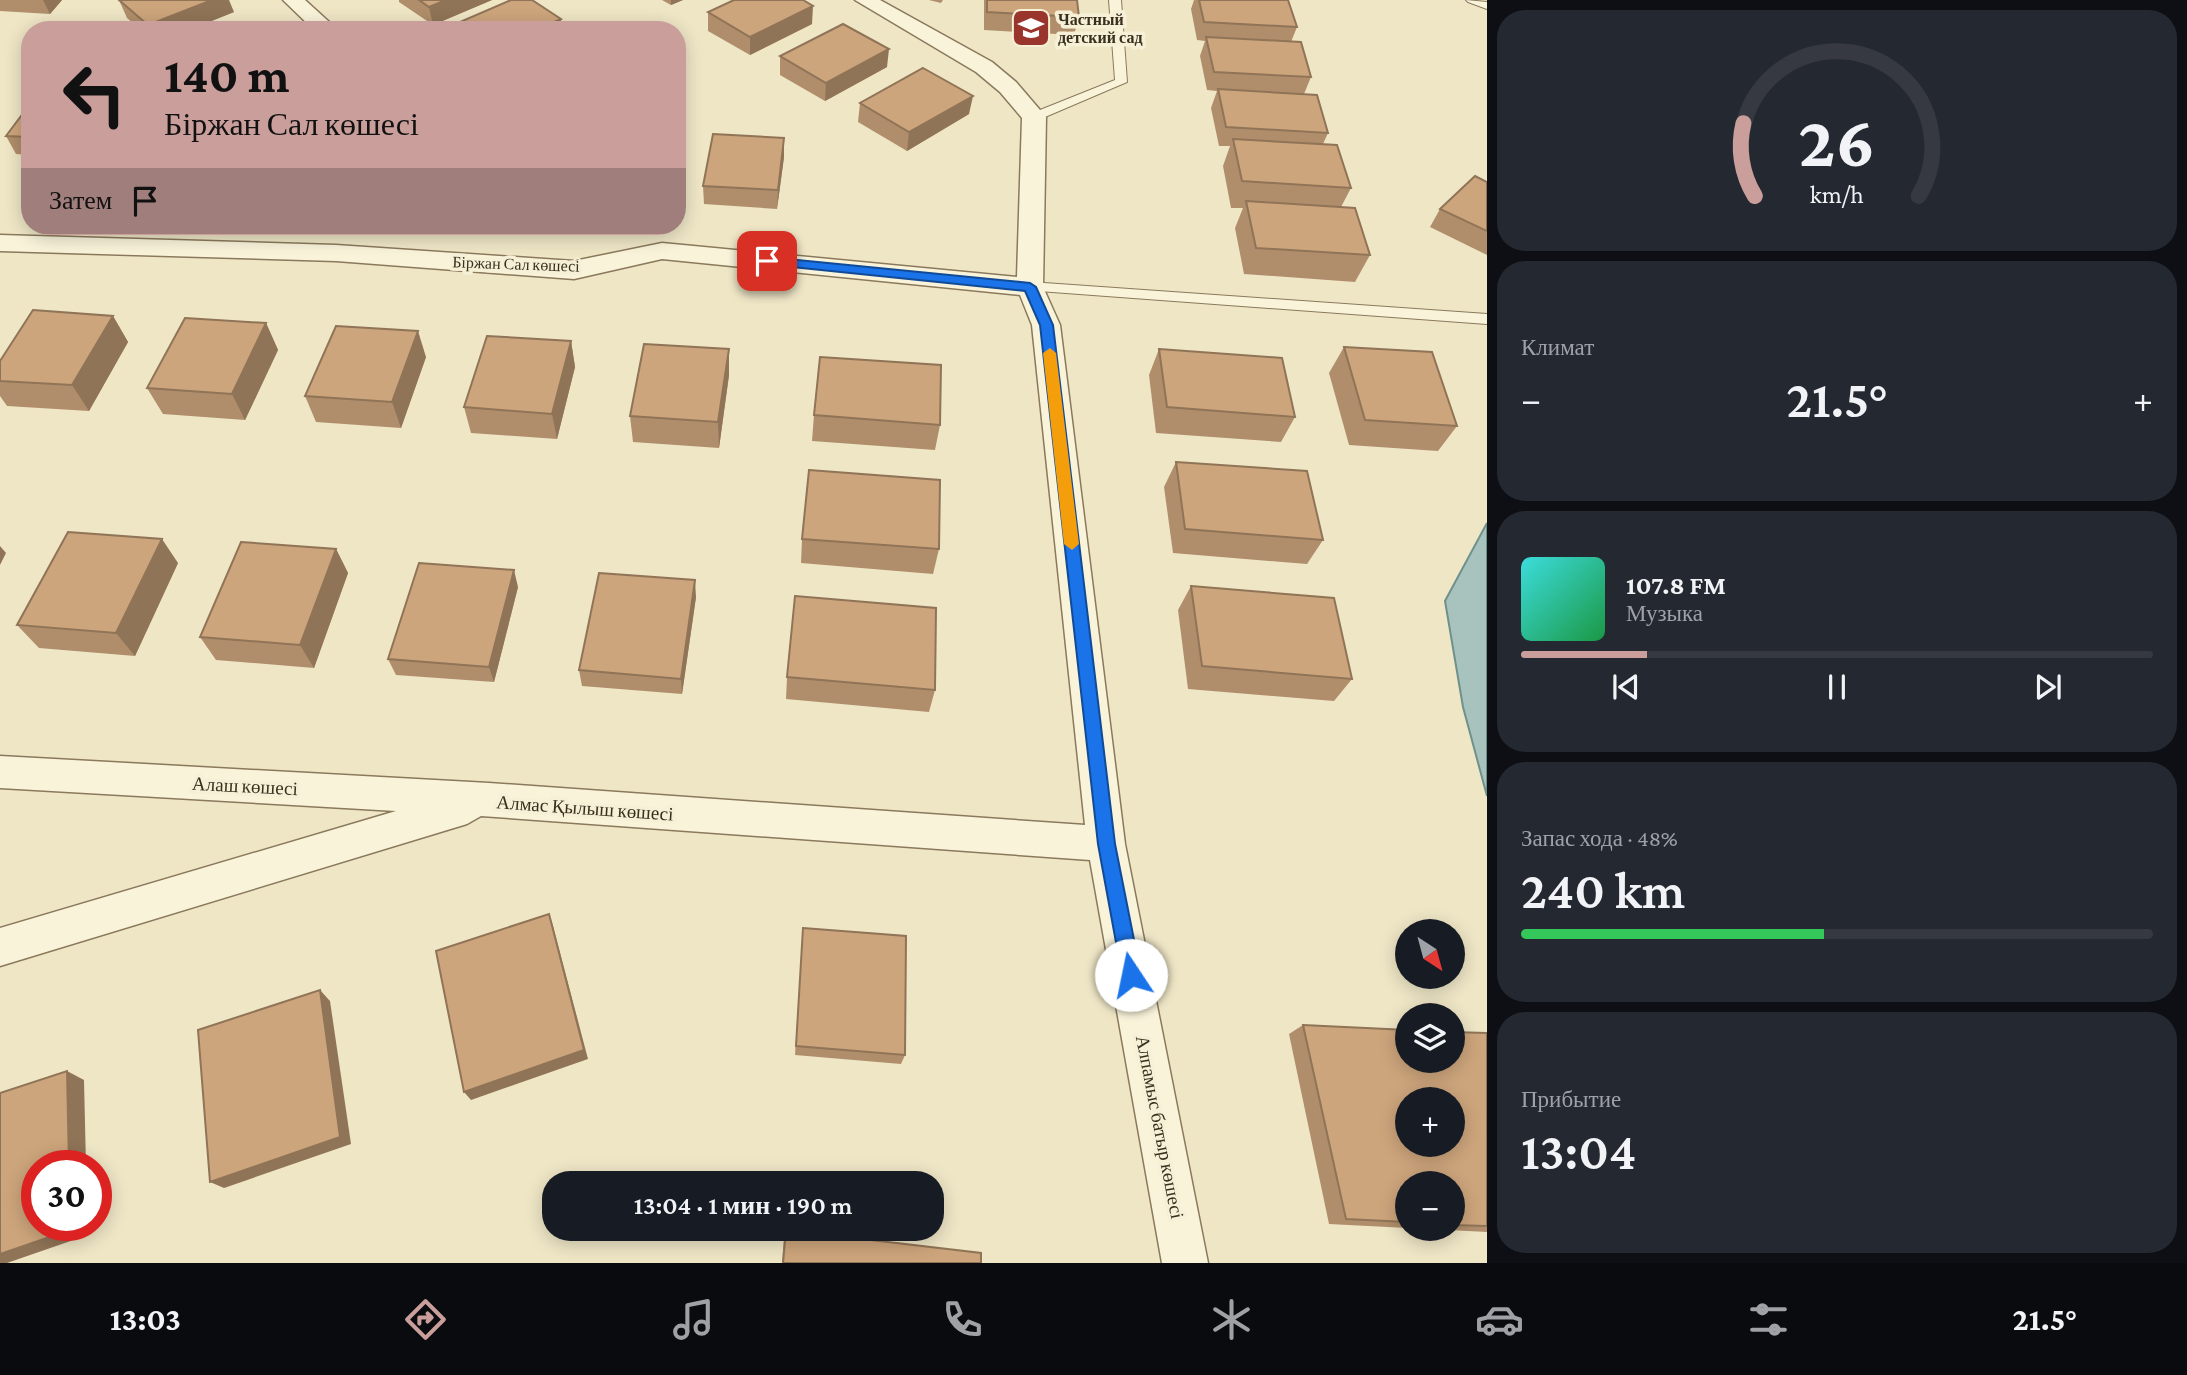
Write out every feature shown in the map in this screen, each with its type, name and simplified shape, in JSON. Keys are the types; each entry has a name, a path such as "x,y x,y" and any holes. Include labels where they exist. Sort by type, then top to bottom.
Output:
{"street":[{"path":"293,0 317,21"},
{"path":"865,0 984,67 1008,88 1034,117"},
{"name":"Алпамыс батыр көшесі","path":"1034,117 1030,287 1046,325 1107,844 1185,1263"},
{"path":"336,253 345,235"},
{"name":"Біржан Сал көшесі","path":"0,243 336,253 574,270 662,251 1030,287"},
{"name":"Алаш көшесі","path":"0,772 489,800"},
{"name":"Алмас Қылыш көшесі","path":"0,947 489,800 1107,844"}],"lane":[{"path":"1034,117 1121,82 1115,0"},
{"path":"1472,0 1487,6"},
{"path":"1030,287 1487,319"}],"water":[{"path":"1487,523 1487,796 1463,707 1445,601"}],"building":[{"path":"119,0 212,0 158,21 143,21"},
{"path":"419,0 446,0 429,7"},
{"path":"511,0 532,0 561,19 556,21 462,21"},
{"path":"734,0 803,0 813,6 750,37 708,12"},
{"path":"987,0 1077,0 1079,17 987,12"},
{"path":"1199,0 1288,0 1297,27 1204,22"},
{"path":"843,24 889,49 826,83 780,56"},
{"path":"1206,37 1301,42 1311,77 1214,72"},
{"path":"923,68 973,96 909,132 860,103"},
{"path":"1218,89 1317,95 1328,133 1226,127"},
{"path":"21,116 21,137 6,136"},
{"path":"713,134 784,138 778,190 703,186"},
{"path":"1233,139 1337,145 1351,188 1242,181"},
{"path":"1475,176 1487,182 1487,231 1440,209"},
{"path":"1246,201 1355,208 1370,255 1256,248"},
{"path":"33,310 113,316 72,385 0,381 0,361"},
{"path":"185,318 266,323 232,394 147,388"},
{"path":"336,326 418,331 392,402 305,396"},
{"path":"487,336 571,341 552,414 464,407"},
{"path":"644,344 729,349 718,422 630,416"},
{"path":"1344,347 1432,352 1457,426 1365,420"},
{"path":"1159,349 1282,358 1295,417 1167,407"},
{"path":"820,357 941,365 940,425 814,415"},
{"path":"1176,462 1307,471 1323,540 1185,529"},
{"path":"809,470 940,480 939,549 802,539"},
{"path":"68,532 162,539 116,633 17,625"},
{"path":"241,542 336,549 300,645 200,637"},
{"path":"419,563 514,570 489,667 388,659"},
{"path":"599,573 695,580 681,679 579,670"},
{"path":"1191,586 1334,598 1352,679 1202,666"},
{"path":"795,596 936,608 935,690 787,677"},
{"path":"549,914 584,1050 464,1092 436,951"},
{"path":"803,928 906,936 905,1055 796,1046"},
{"path":"320,990 340,1137 210,1182 198,1030"},
{"path":"1303,1025 1395,1029 1395,1073 1465,1073 1465,1032 1487,1033 1487,1226 1465,1225 1465,1171 1395,1171 1395,1221 1346,1219"},
{"path":"67,1071 69,1150 21,1150 21,1241 38,1241 0,1254 0,1093"},
{"path":"785,1241 879,1241 981,1253 981,1263 783,1263"}],"slow traffic":[{"path":"1050,353 1072,544"}],"place":[{"name":"Частный детский сад","path":"1031,28"}],"route":[{"path":"767,261 1030,287 1046,325 1107,844 1131,975"}]}
